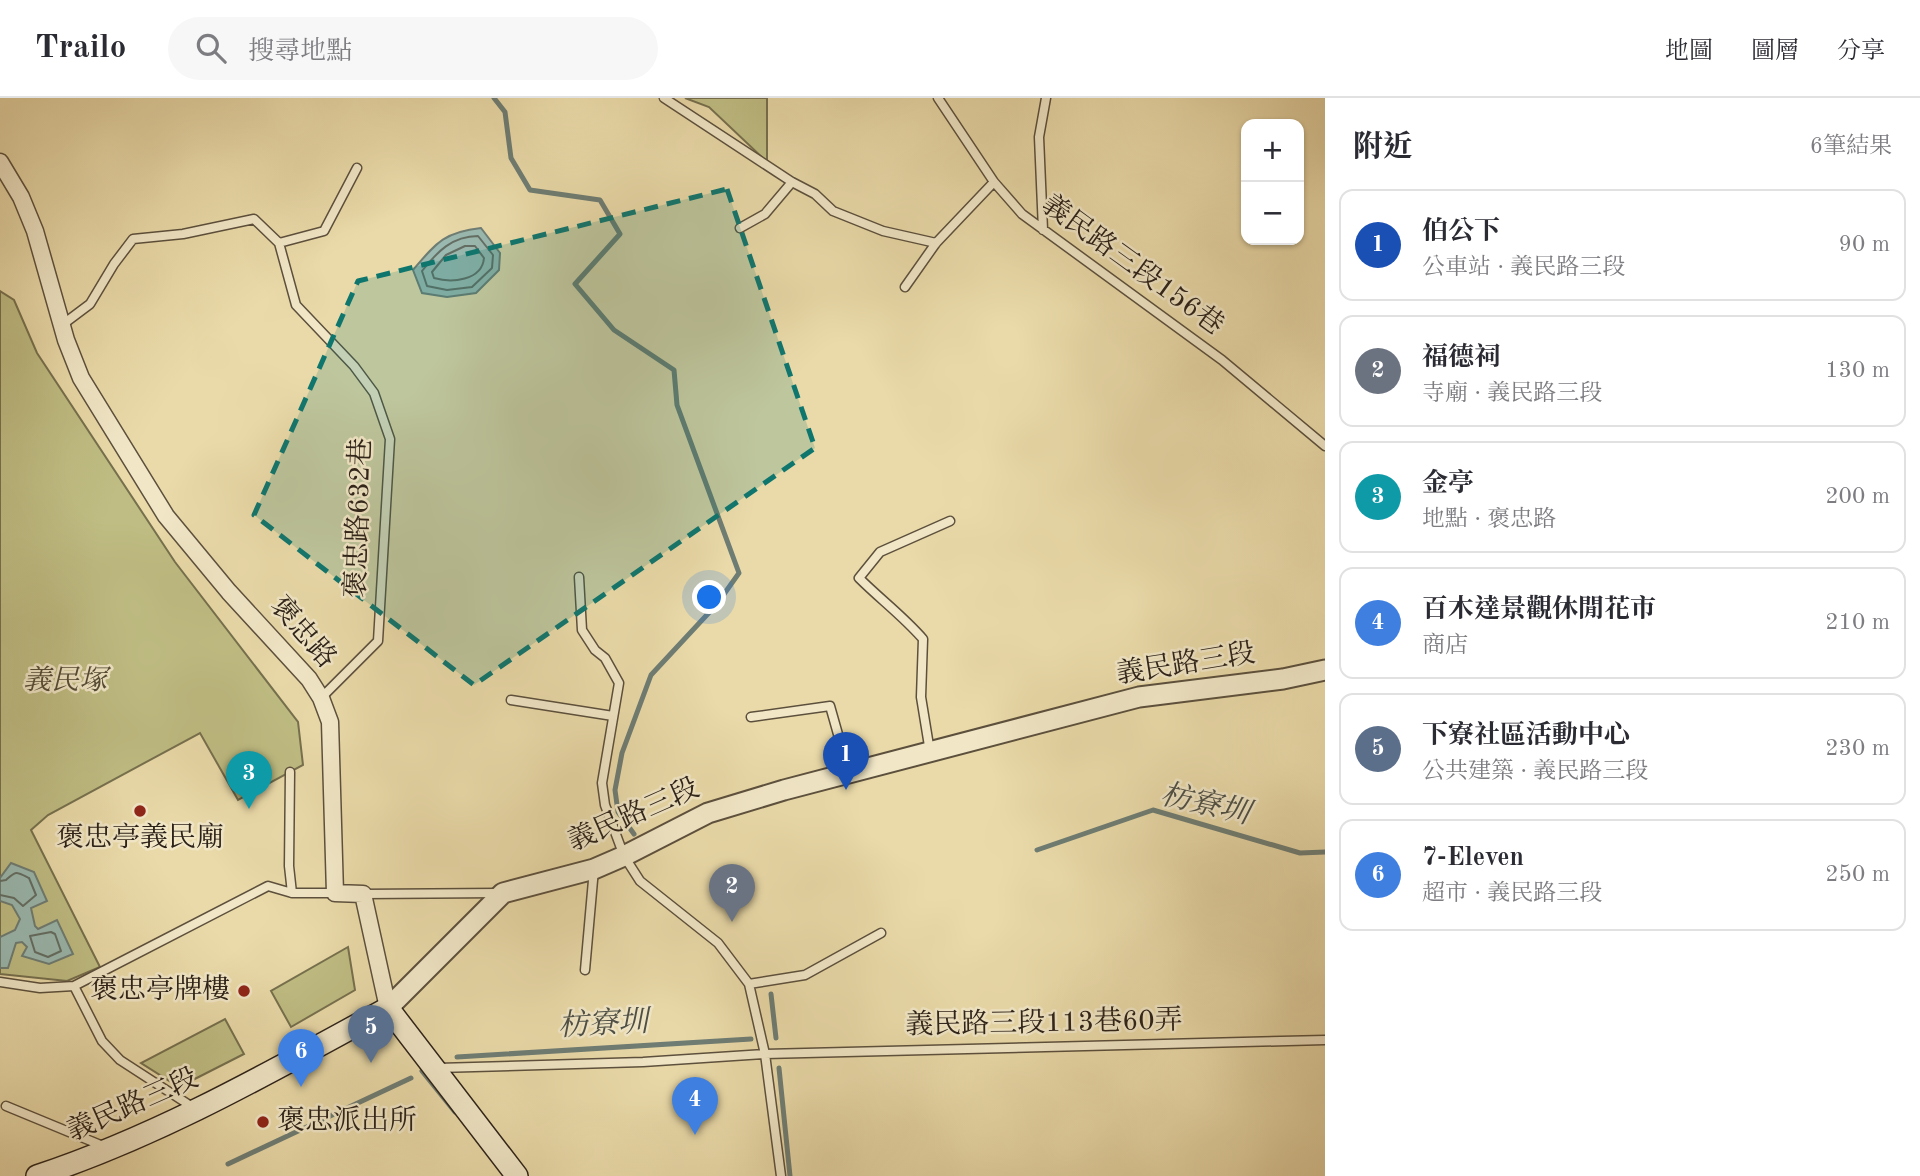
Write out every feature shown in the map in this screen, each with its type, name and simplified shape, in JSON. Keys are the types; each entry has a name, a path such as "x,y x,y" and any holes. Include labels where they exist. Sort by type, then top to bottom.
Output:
{"main road":[{"path":"388,1008 517,1176"},
{"name":"義民路三段","path":"37,1176 110,1149 198,1111 388,1008"}],"street":[{"name":"褒忠路","path":"0,162 21,197 35,231 62,325 81,378 166,516 229,592 309,680 321,698 330,722 335,893"},
{"path":"0,186 21,197"},
{"name":"義民路三段","path":"388,1008 503,893 594,869 708,813 1139,697 1283,679 1325,670"},
{"path":"335,893 363,894 388,1008"}],"lane":[{"path":"664,98 792,182 815,194 833,211 883,231 936,243"},
{"name":"義民路三段156巷","path":"938,98 994,182 1022,214 1222,360 1325,446"},
{"path":"1043,230 1039,137 1046,98"},
{"path":"62,325 90,304 133,239 183,234 254,219 279,243 324,231 357,168"},
{"path":"740,228 765,214 792,182"},
{"path":"905,287 936,243 994,182"},
{"name":"褒忠路632巷","path":"279,243 296,305 354,366 374,393 390,439 378,641 321,698"},
{"path":"930,752 920,697 923,639 907,620 884,603 859,578 880,552 950,520"},
{"path":"579,577 582,630 595,650 605,658 619,683 602,793 624,856 640,881 718,943 749,984 765,1054 780,1176"},
{"path":"511,700 613,716"},
{"path":"751,717 830,706 849,773"},
{"path":"290,772 289,866 292,893"},
{"path":"584,970 594,869"},
{"path":"0,982 40,988 74,986 268,886 292,893 335,893"},
{"path":"363,894 503,893"},
{"path":"749,984 806,975 881,933"},
{"path":"74,986 102,1041 120,1060 198,1111"},
{"name":"義民路三段113巷60弄","path":"435,1069 643,1062 765,1054 1325,1040"},
{"path":"5,1106 110,1149"}],"highlighted area":[{"path":"727,189 815,448 474,685 254,515 358,281"}],"green space":[{"path":"685,98 767,98 767,162 709,107"},
{"name":"義民塚","path":"0,291 14,300 37,353 175,562 298,722 303,765 238,800 200,733 48,815 31,830 100,967 67,981 0,974"},
{"path":"348,947 355,990 291,1027 271,991"},
{"path":"225,1019 244,1054 179,1087 141,1063"}],"water":[{"path":"481,228 500,253 499,270 476,293 447,297 422,293 413,270 428,253 449,236"},
{"path":"11,863 34,872 47,901 31,908 35,926 38,929 57,920 73,954 49,964 22,956 27,947 22,942 16,943 8,968 0,968 0,937 15,930 20,919 12,905 0,901 0,878"}],"waterway":[{"path":"494,98 505,112 511,158 530,190 600,200 620,234 575,284 614,330 674,370 677,405 739,573 717,604 651,675 622,753 615,790 618,812 634,834"},
{"name":"枋寮圳","path":"1037,850 1153,810 1300,853 1325,852"},
{"name":"枋寮圳","path":"771,994 776,1038"},
{"name":"枋寮圳","path":"457,1057 751,1039"},
{"path":"779,1068 790,1176"},
{"path":"422,1071 455,1112"},
{"name":"枋寮圳","path":"228,1164 411,1078"}],"place":[{"name":"伯公下","path":"846,790"},
{"name":"金亭","path":"249,809"},
{"name":"褒忠亭義民廟","path":"140,811"},
{"name":"福德祠","path":"732,922"},
{"name":"褒忠亭牌樓","path":"244,991"},
{"name":"下寮社區活動中心","path":"371,1063"},
{"name":"7-Eleven","path":"301,1087"},
{"name":"褒忠派出所","path":"263,1122"},
{"name":"百木達景觀休閒花市","path":"695,1135"}]}
